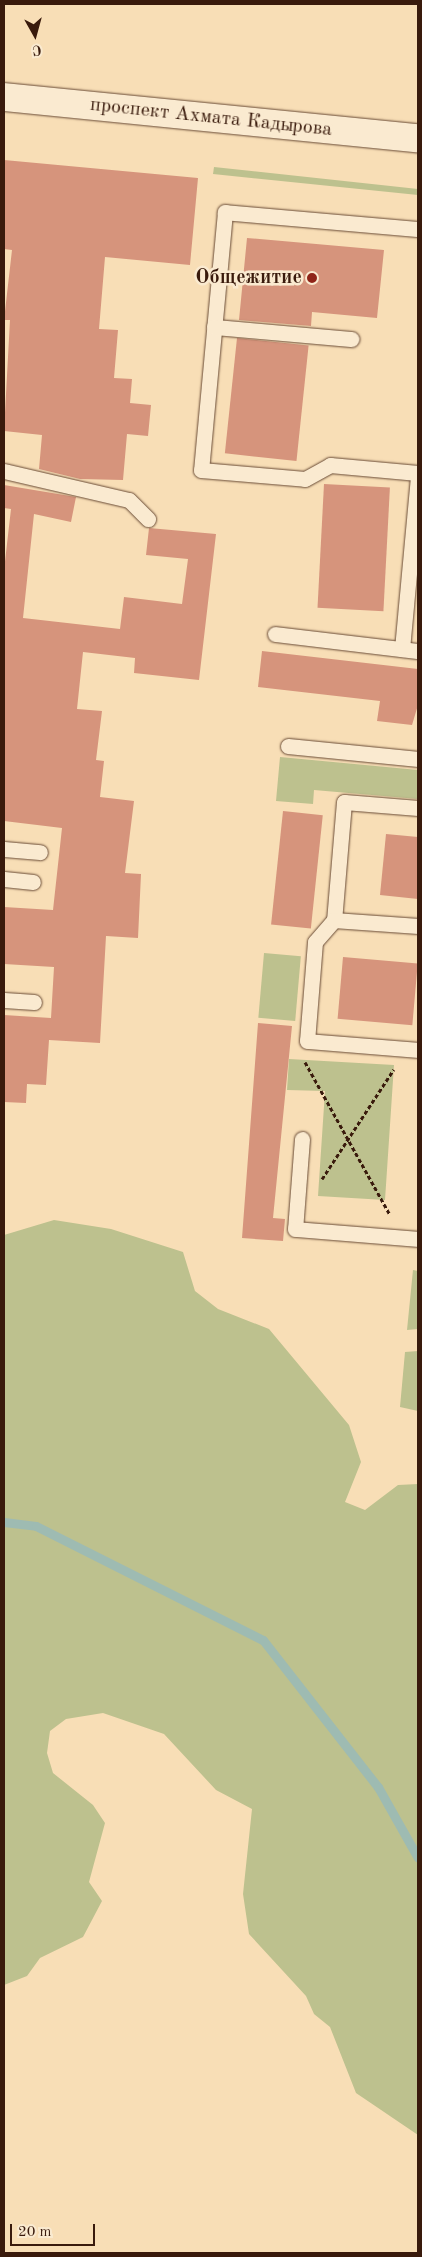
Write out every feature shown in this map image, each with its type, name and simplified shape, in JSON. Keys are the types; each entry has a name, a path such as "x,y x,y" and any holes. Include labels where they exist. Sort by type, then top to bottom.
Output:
{"main road":[{"name":"проспект Ахмата Кадырова","path":"4,97 418,138"}],"lane":[{"path":"402,649 418,475 330,465 305,479 201,470 225,212 418,229"},
{"path":"214,327 351,339"},
{"path":"4,471 129,500 148,519"},
{"path":"275,634 418,650"},
{"path":"288,746 418,759"},
{"path":"412,1050 307,1041 315,942 334,920 344,802 418,808"},
{"path":"4,849 40,852"},
{"path":"4,879 33,882"},
{"path":"334,920 418,926"},
{"path":"4,1000 34,1002"},
{"path":"302,1139 295,1229 411,1239"}],"path":[{"path":"307,1041 304,1067 411,1239"},
{"path":"296,1219 348,1138 412,1050"}],"green space":[{"path":"214,167 418,189 418,195 213,174"},
{"path":"280,757 418,770 418,799 314,790 313,804 276,801"},
{"path":"264,953 301,956 295,1021 258,1018"},
{"path":"289,1059 394,1065 385,1200 318,1196 325,1091 287,1090"},
{"path":"54,1220 111,1229 183,1252 195,1291 218,1309 269,1329 349,1425 361,1462 345,1502 365,1510 398,1485 418,1484 418,2135 356,2093 330,2027 314,2014 306,1996 249,1934 243,1894 252,1809 216,1790 164,1734 103,1713 66,1719 50,1731 47,1753 53,1773 93,1805 105,1823 89,1882 102,1901 83,1937 40,1958 27,1976 4,1985 4,1235"},
{"path":"413,1270 418,1271 418,1329 407,1330"},
{"path":"418,1351 418,1411 400,1407 405,1352"}],"building":[{"path":"4,160 198,178 190,265 105,257 99,329 118,330 114,378 132,379 130,403 151,405 148,436 127,434 123,480 80,479 39,469 42,435 4,431 10,320 4,320 12,250 4,249"},
{"name":"Общежитие","path":"247,238 384,250 377,318 312,312 311,326 239,320"},
{"name":"Общежитие","path":"237,338 309,346 296,461 225,453"},
{"path":"324,484 390,487 383,611 318,608"},
{"path":"4,485 76,497 71,522 34,514 23,618 120,629 124,597 182,604 188,559 146,555 149,528 216,534 199,680 134,673 135,658 83,652 77,709 102,711 96,760 104,761 100,797 134,801 125,873 141,874 138,938 106,936 100,1043 49,1040 46,1085 27,1084 26,1103 4,1102 4,1015 51,1018 54,967 4,964 4,907 53,910 62,828 4,821 4,570 11,509 4,508"},
{"path":"262,651 418,669 418,705 412,725 377,721 380,701 258,687"},
{"path":"283,811 323,815 311,929 271,924"},
{"path":"386,834 418,837 418,899 380,895"},
{"path":"343,957 418,964 412,1025 338,1019"},
{"path":"258,1023 292,1026 273,1218 285,1219 283,1241 242,1238"}],"waterway":[{"path":"4,1522 36,1526 263,1640 378,1787 418,1858"}],"place":[{"name":"Общежитие","path":"312,278"}]}
